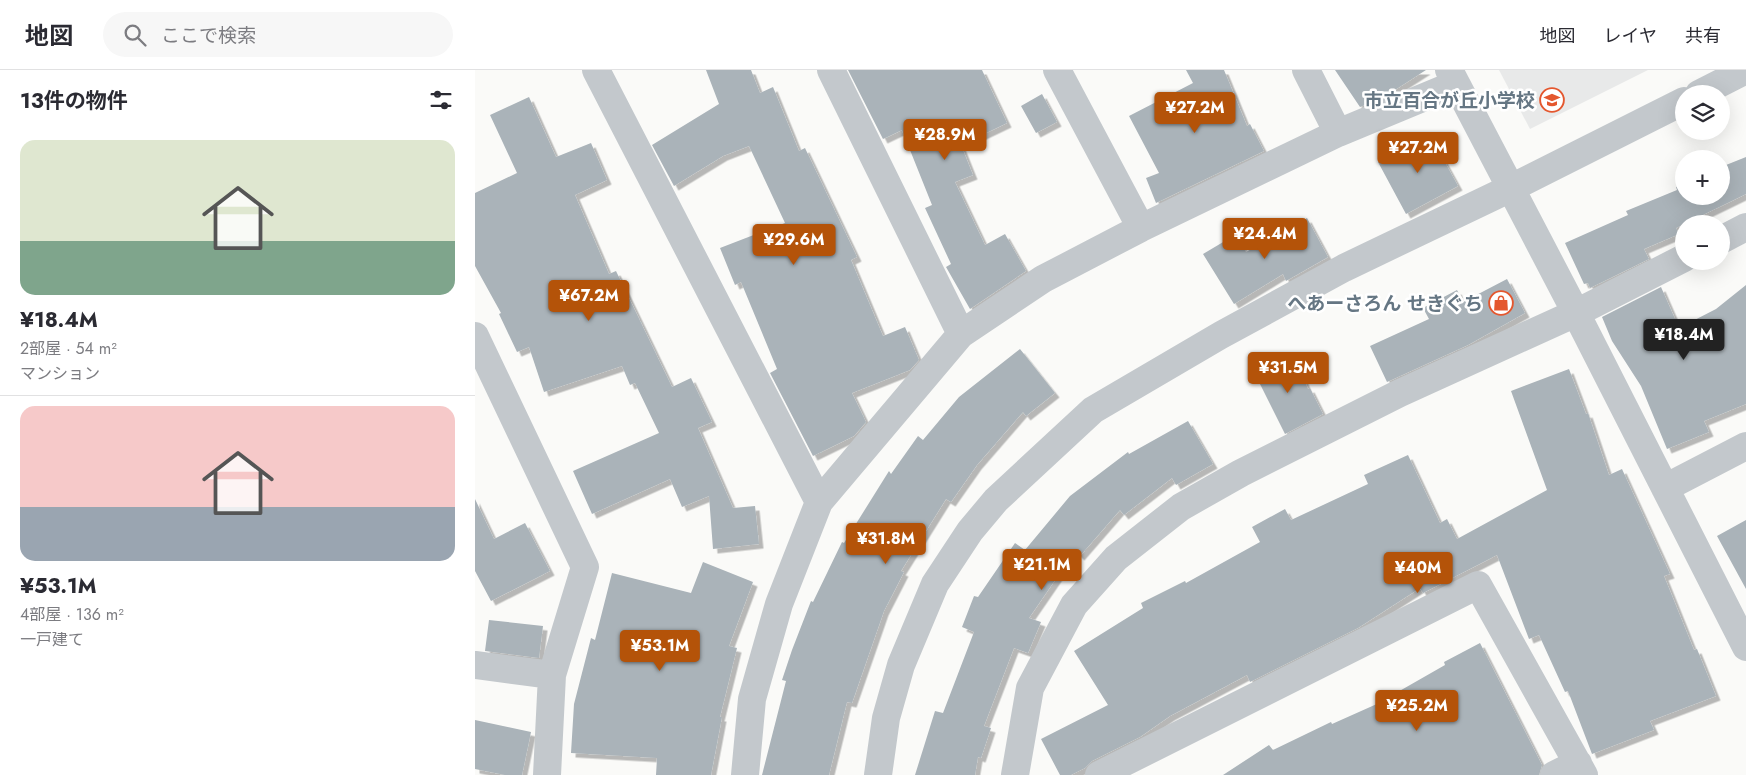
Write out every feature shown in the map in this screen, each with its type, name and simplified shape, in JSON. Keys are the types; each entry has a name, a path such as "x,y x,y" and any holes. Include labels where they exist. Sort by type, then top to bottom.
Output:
{"street":[{"path":"595,70 819,502"},
{"path":"831,70 961,334"},
{"path":"1057,70 1141,228"},
{"path":"1306,70 1338,133"},
{"path":"1717,85 1746,70"},
{"path":"745,775 752,699 779,604 819,502 961,334 1043,279 1141,228 1452,77 1576,313 1746,647"},
{"path":"878,775 886,718 901,665 935,584 970,530 996,500 1093,410 1221,335 1344,268 1511,188 1675,106"},
{"path":"1730,235 1746,227"},
{"path":"1015,775 1030,688 1074,605 1117,558 1181,507 1241,472 1400,393 1576,313 1675,263"},
{"path":"475,336 585,567 552,675 547,775"},
{"path":"1665,488 1746,446"},
{"path":"1099,775 1477,585 1581,769 1554,775"},
{"path":"475,665 552,675"}],"shaded area":[{"name":"市立百合が丘小学校","path":"1499,70 1648,70 1530,129"}],"building":[{"path":"706,70 751,70 760,93 773,87 799,151 805,148 857,257 851,260 883,336 905,327 919,360 910,370 852,393 866,422 854,436 813,456 770,373 777,369 741,282 735,285 720,248 785,223 749,146 723,156 674,186 652,145 719,104"},
{"path":"848,70 982,70 1007,123 961,145 973,175 955,182 985,245 1005,234 1026,271 970,309 946,267 951,264 925,208 932,205 902,130 883,139"},
{"path":"1186,70 1224,70 1247,126 1250,124 1264,151 1156,203 1146,178 1159,173 1129,116 1193,83"},
{"path":"1335,70 1426,70 1384,97 1360,107"},
{"path":"1042,94 1057,122 1036,133 1021,106"},
{"path":"529,97 556,157 591,143 607,180 575,195 609,274 616,271 672,387 691,378 712,422 698,428 733,508 755,506 759,544 713,549 709,496 682,507 670,479 592,514 573,471 659,433 635,383 630,385 622,366 544,392 529,347 517,352 499,314 501,313 475,266 475,193 517,173 490,115"},
{"path":"1430,135 1458,186 1406,214 1378,162"},
{"path":"1746,157 1746,194 1730,202 1730,163"},
{"path":"1675,191 1675,205 1723,205 1703,215 1675,215 1675,236 1644,249 1649,259 1590,288 1588,283 1584,284 1565,243 1628,215 1626,211"},
{"path":"1307,218 1328,257 1286,281 1283,274 1234,304 1203,254 1235,235 1246,252"},
{"path":"1507,279 1525,313 1468,345 1387,382 1370,346 1429,319 1423,308 1457,290 1463,302"},
{"path":"1746,285 1746,404 1704,421 1709,432 1667,449 1641,386 1612,341 1602,317 1661,287 1679,328 1716,309"},
{"path":"1020,349 1055,393 1026,416 1023,412 977,465 951,502 946,499 901,571 904,572 884,611 852,703 847,702 829,775 762,775 786,681 782,680 792,650 811,601 813,602 842,542 844,543 889,471 891,474 918,436 923,440 959,397"},
{"path":"1293,354 1308,389 1310,388 1323,414 1285,434 1254,372"},
{"path":"1569,369 1586,414 1588,413 1609,475 1622,469 1670,574 1664,576 1694,650 1697,649 1716,696 1650,721 1654,730 1592,754 1568,691 1565,692 1539,635 1529,639 1497,555 1423,593 1420,588 1358,628 1250,682 1247,675 1170,716 1140,737 1092,761 1085,768 1071,775 1060,775 1041,739 1108,705 1074,651 1143,608 1141,603 1185,581 1186,583 1260,542 1252,527 1285,509 1291,520 1368,484 1364,475 1408,455 1440,523 1447,519 1457,539 1547,490 1511,391"},
{"path":"1188,421 1213,464 1176,485 1172,478 1124,515 1120,510 1080,556 1075,551 1029,618 1041,622 1028,653 1014,648 984,726 991,728 981,758 978,757 975,775 915,775 935,711 943,713 974,632 962,627 974,596 978,597 1015,543 1025,550 1070,496 1128,452 1129,454"},
{"path":"475,499 494,539 525,523 550,571 491,601 475,571"},
{"path":"1746,520 1746,589 1717,536"},
{"path":"703,562 753,582 729,646 737,648 720,717 722,717 711,775 656,775 657,758 571,753 574,704 591,638 595,640 612,573 691,593"},
{"path":"489,620 543,626 539,658 485,651"},
{"path":"1480,643 1542,765 1539,775 1223,775 1269,745 1273,750 1331,722 1332,724 1397,695 1396,693 1445,665 1444,662"},
{"path":"475,720 531,732 522,775 505,775 475,769"}],"place":[{"name":"市立百合が丘小学校","path":"1552,100"},
{"name":"へあーさろん せきぐち","path":"1501,303"}]}
